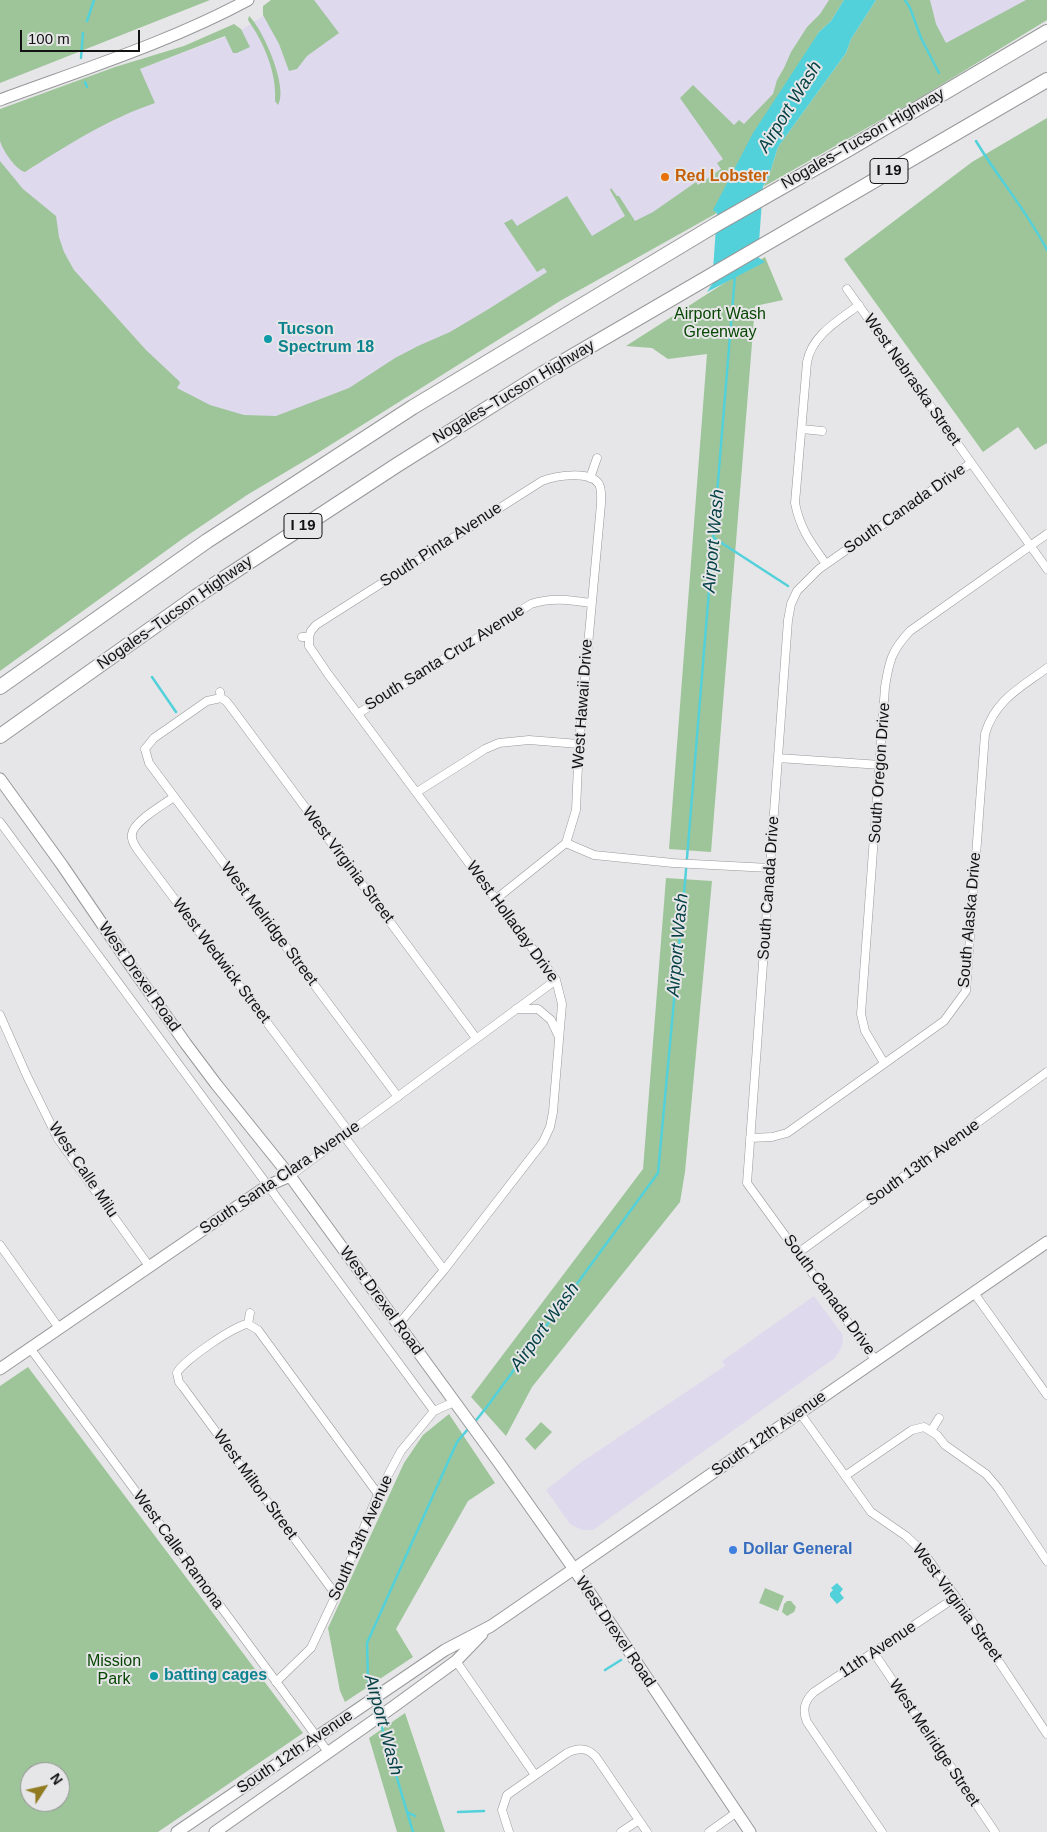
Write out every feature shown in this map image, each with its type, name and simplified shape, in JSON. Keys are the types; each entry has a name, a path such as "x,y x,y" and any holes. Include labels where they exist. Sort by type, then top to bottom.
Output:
{"highway":[{"path":"966,79 1047,28"},
{"name":"Nogales–Tucson Highway","path":"0,687 207,541 421,403 716,224 847,150 1047,32"},
{"name":"Nogales–Tucson Highway","path":"0,736 198,596 396,465 542,374 713,273 1047,81"}],"street":[{"path":"0,100 175,35 214,18 248,0"},
{"name":"West Nebraska Street","path":"847,290 1047,569"},
{"path":"826,564 803,531 798,519 795,503 807,362 813,344 826,329 858,305"},
{"path":"802,429 822,431"},
{"path":"591,478 597,458"},
{"name":"South Canada Drive","path":"876,1360 747,1182 791,604 796,591 818,569 971,463"},
{"name":"South Pinta Avenue","path":"306,637 316,625 542,481 574,476 591,478"},
{"name":"West Hawaii Drive","path":"566,844 576,810 601,493 599,485 591,478"},
{"name":"South Oregon Drive","path":"884,1062 864,1031 861,1014 889,665 895,648 910,631 1047,534"},
{"name":"South Santa Cruz Avenue","path":"359,713 531,604 539,601 561,600 592,603"},
{"name":"West Holladay Drive","path":"306,637 313,652 556,980 562,1004 553,1112 550,1127 543,1142 444,1270 398,1325"},
{"name":"South Alaska Drive","path":"750,1138 772,1137 787,1133 944,1021 966,991 985,734 993,714 1002,702 1047,668"},
{"name":"West Virginia Street","path":"141,748 207,701 221,695 476,1038"},
{"path":"417,792 485,749 499,743 529,740 580,744"},
{"name":"West Melridge Street","path":"141,748 149,763 174,797 398,1097"},
{"path":"778,758 881,765"},
{"name":"West Drexel Road","path":"0,779 62,864 186,1044 290,1176 574,1569 750,1832"},
{"path":"122,831 132,833 135,825 174,797"},
{"name":"West Drexel Road","path":"0,822 434,1411"},
{"name":"West Wedwick Street","path":"132,833 132,840 137,849 444,1270"},
{"path":"496,899 566,844 594,855 673,863 770,868"},
{"name":"South Santa Clara Avenue","path":"0,1369 267,1186 290,1176 556,980"},
{"path":"514,1010 538,1009 552,1020 559,1038"},
{"name":"West Calle Milu","path":"0,1015 58,1139 149,1266"},
{"name":"South 13th Avenue","path":"798,1253 1047,1072"},
{"name":"South 12th Avenue","path":"177,1832 445,1650 490,1626 1047,1242"},
{"path":"0,1245 59,1328"},
{"path":"974,1293 1047,1396"},
{"path":"248,1324 250,1313"},
{"path":"168,1372 177,1373 181,1366 237,1327 248,1324 258,1330 378,1494"},
{"name":"West Calle Ramona","path":"30,1348 328,1752"},
{"name":"West Milton Street","path":"177,1373 179,1382 336,1595"},
{"name":"South 13th Avenue","path":"276,1682 311,1648 336,1595 378,1494 401,1451 434,1411 454,1402"},
{"name":"West Virginia Street","path":"800,1413 871,1512 918,1545 956,1597 1047,1734"},
{"path":"845,1476 912,1430 928,1429 939,1418"},
{"path":"928,1429 946,1445 986,1474 998,1488 1047,1561"},
{"name":"11th Avenue","path":"882,1832 807,1722 802,1707 814,1692 956,1597"},
{"name":"South 12th Avenue","path":"215,1832 456,1661 490,1626"},
{"name":"West Melridge Street","path":"874,1653 995,1832"},
{"path":"456,1661 535,1775"},
{"path":"509,1832 502,1810 506,1795 567,1753 587,1747 596,1757 647,1832"},
{"path":"709,1832 737,1812"},
{"path":"621,1832 639,1820"}],"shaded area":[{"path":"288,0 833,0 727,176 445,349 203,454 110,331 0,172 0,122 238,32"},
{"path":"891,0 1030,0 960,41 862,73"},
{"path":"814,1296 843,1335 842,1346 835,1358 593,1530 582,1530 570,1524 546,1490 580,1463 725,1366 722,1361"}],"green space":[{"path":"0,0 210,0 0,83"},
{"path":"271,0 314,0 339,33 307,56 297,69 289,71 279,44 263,15 263,6"},
{"path":"829,0 844,0 831,21 819,32 714,210 717,213 560,301 316,454 247,495 185,537 0,671 0,161 23,189 56,216 59,237 64,252 74,270 146,350 179,381 180,383 177,388 210,405 244,415 276,416 349,388 395,358 450,332 547,272 544,268 537,272 504,223 512,219 517,226 567,196 592,236 625,216 610,190 611,188 619,196 635,221 653,212 696,182 698,185 721,169 717,163 723,159 680,98 693,85 734,125 739,120 744,124 773,94 777,80 791,52 807,27 820,14"},
{"path":"876,0 930,0 936,24 946,43 1026,0 1047,0 1047,20 923,96 763,187 768,179 778,147 846,53 851,39"},
{"path":"249,16 261,33 273,59 280,86 278,105 275,101 272,69 264,48 248,20"},
{"path":"234,24 241,29 250,47 233,53 225,36 140,69 155,103 104,125 25,172 21,171 10,160 4,150 0,141 0,109 115,67 184,46"},
{"path":"1047,118 1047,443 1035,450 1018,427 983,452 844,259 972,162"},
{"name":"Airport Wash Greenway","path":"765,257 783,300 755,306 711,852 669,849 707,354 668,359 652,348 626,346"},
{"path":"666,878 712,881 685,1172 680,1202 532,1387 506,1436 471,1397 643,1169"},
{"name":"Mission Park","path":"28,1367 303,1733 158,1832 0,1832 0,1386"},
{"path":"449,1414 495,1483 468,1501 396,1629 413,1657 345,1702 340,1691 328,1628 404,1463 423,1435"},
{"path":"541,1422 552,1432 535,1450 525,1439"},
{"path":"765,1588 784,1596 778,1611 759,1603"},
{"path":"787,1601 791,1601 796,1607 794,1612 787,1616 782,1612"},
{"path":"405,1713 445,1832 397,1832 369,1738"}],"water":[{"path":"844,0 876,0 851,39 846,53 778,147 768,179 763,186 758,257 765,262 707,292 712,284 717,213 713,210 753,133 819,32 831,21"},
{"path":"837,1583 843,1589 840,1593 844,1598 837,1604 830,1596 830,1593 833,1590 831,1588"}],"waterway":[{"path":"87,21 94,0"},
{"path":"905,0 910,8 921,38 939,73"},
{"path":"81,58 83,33"},
{"path":"85,82 87,87"},
{"path":"976,141 1031,222 1047,250"},
{"name":"Airport Wash","path":"474,1423 658,1173 685,882 735,275"},
{"path":"714,538 788,586"},
{"path":"152,677 176,712"},
{"name":"Airport Wash","path":"372,1694 368,1679 367,1643 457,1442 468,1429"},
{"path":"605,1670 621,1660"},
{"name":"Airport Wash","path":"374,1702 377,1713"},
{"name":"Airport Wash","path":"380,1721 413,1832"},
{"path":"458,1812 484,1811"},
{"name":"Airport Wash","path":"407,1812 415,1816"}],"place":[{"name":"Red Lobster","path":"665,177"},
{"name":"Tucson Spectrum 18","path":"268,339"},
{"name":"Dollar General","path":"733,1550"},
{"name":"batting cages","path":"154,1676"}]}
